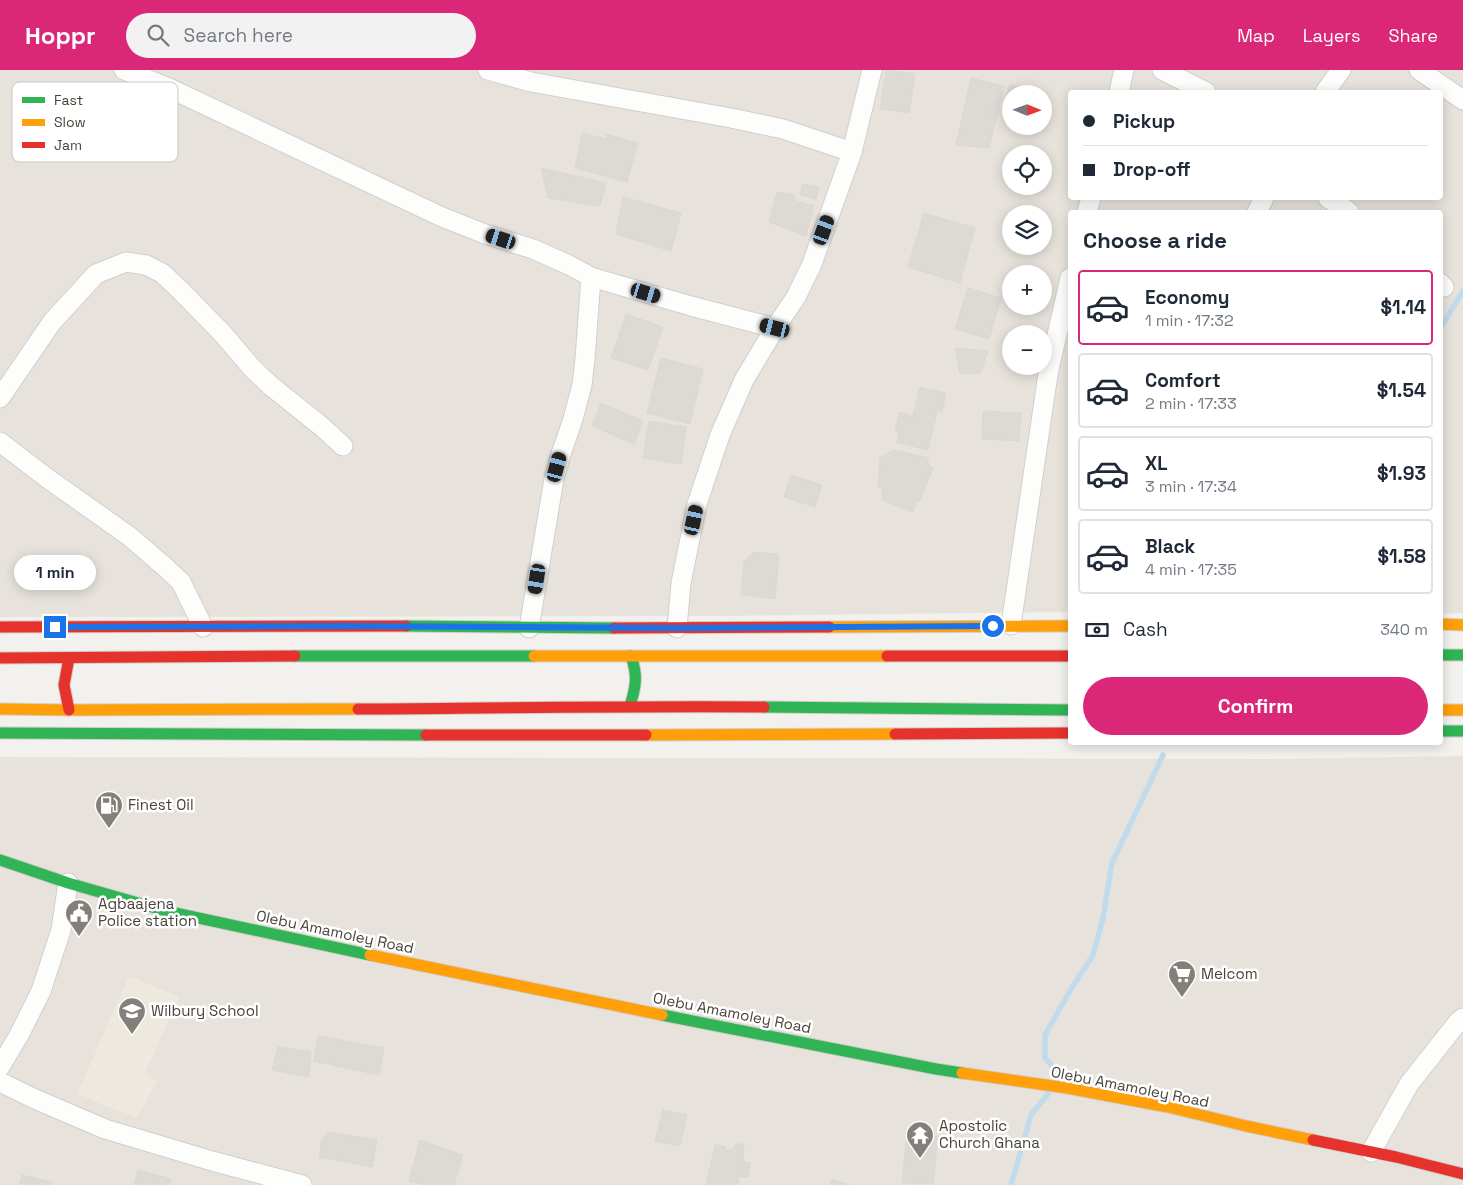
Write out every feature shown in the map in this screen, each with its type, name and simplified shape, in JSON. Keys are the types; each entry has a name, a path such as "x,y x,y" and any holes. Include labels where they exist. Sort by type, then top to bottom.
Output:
{"street":[{"path":"124,70 154,82"},
{"path":"488,70 531,82 783,129 852,152"},
{"path":"677,628 681,583 697,504 720,435 744,380 796,297 812,264 852,152 872,70"},
{"path":"1119,90 1124,70"},
{"path":"1162,70 1202,90"},
{"path":"1327,90 1342,70"},
{"path":"1419,70 1463,100"},
{"path":"178,92 442,217 485,234 533,249 569,264 591,277 708,311 775,328"},
{"path":"1331,200 1346,210"},
{"path":"0,398 52,322 96,274 126,262 146,264 162,273 223,334 252,368 271,386 343,446"},
{"path":"529,628 554,479 582,385 591,277"},
{"path":"1011,625 1048,374 1068,287"},
{"path":"0,442 128,536 165,567 181,582 203,627"},
{"path":"0,627 350,626 677,628 1068,626"},
{"path":"1443,655 1463,655"},
{"path":"630,706 638,678 631,656"},
{"path":"0,658 1068,656"},
{"path":"69,658 64,686 69,710"},
{"path":"0,709 574,708 630,706 1068,710"},
{"path":"1443,710 1463,710"},
{"path":"1443,731 1463,731"},
{"path":"0,733 549,735 1068,733"},
{"name":"Olebu Amamoley Road","path":"0,860 68,883 166,911 453,973 936,1069 1067,1088 1168,1108 1463,1174"},
{"path":"0,1067 19,1035 41,991 60,930 68,883"},
{"path":"1371,1152 1409,1084 1463,1018"},
{"path":"0,1082 105,1129 212,1161 302,1185"}],"shaded area":[{"path":"0,70 1463,70 1463,613 1443,614 1443,210 1068,210 1068,612 716,616 0,617"},
{"path":"1463,756 1463,1185 0,1185 0,757 1266,759"},
{"name":"Wilbury School","path":"129,976 179,997 145,1073 157,1081 137,1118 77,1094"}],"building":[{"path":"886,70 915,74 909,113 880,109"},
{"path":"971,78 1002,86 1002,94 989,148 956,145"},
{"path":"582,133 606,139 606,134 638,143 627,182 575,168"},
{"path":"541,168 606,183 600,206 548,198"},
{"path":"803,184 819,187 816,199 800,195"},
{"path":"777,192 794,195 795,201 814,206 806,236 769,222"},
{"path":"623,197 681,213 671,251 616,234"},
{"path":"924,213 975,228 960,283 908,267"},
{"path":"968,288 1001,298 989,339 955,329"},
{"path":"626,314 663,327 648,370 611,358"},
{"path":"955,348 988,351 980,374 960,373"},
{"path":"661,358 703,369 690,424 647,413"},
{"path":"920,387 946,393 942,412 937,412 928,450 897,442 899,432 895,431 899,412 913,416"},
{"path":"601,403 643,421 634,444 592,426"},
{"path":"983,411 1021,413 1019,441 982,439"},
{"path":"649,421 686,427 681,464 643,458"},
{"path":"893,450 929,458 927,463 933,468 920,501 917,500 913,512 882,500 883,489 878,488 880,458"},
{"path":"791,475 822,485 815,507 784,497"},
{"path":"754,552 779,554 775,599 741,595 744,561"},
{"path":"318,1036 384,1048 379,1075 314,1061"},
{"path":"278,1047 311,1052 309,1077 272,1070"},
{"path":"663,1110 687,1115 680,1146 655,1141"},
{"path":"329,1132 377,1140 372,1167 319,1157 322,1139"},
{"name":"Apostolic Church Ghana","path":"907,1133 921,1136 938,1136 933,1184 902,1182"},
{"path":"420,1140 463,1155 454,1185 423,1185 409,1181"},
{"path":"736,1144 744,1144 743,1162 750,1163 748,1177 739,1176 738,1185 706,1185 715,1145 725,1146 726,1150 734,1149"},
{"path":"138,1170 171,1179 170,1185 134,1185"},
{"path":"22,1175 52,1182 51,1185 19,1185"},
{"path":"832,1179 850,1185 830,1185"}],"waterway":[{"path":"1443,324 1463,291"},
{"path":"1062,1077 1045,1058 1045,1035 1093,955 1103,918 1112,863 1163,755"},
{"path":"1011,1185 1031,1115 1048,1094"}],"traffic: fast":[{"path":"406,626 614,628"},
{"path":"1443,655 1463,655"},
{"path":"295,656 534,656"},
{"path":"630,706 635,681 635,669 631,656"},
{"path":"764,707 1068,710"},
{"path":"1443,731 1463,731"},
{"path":"0,733 426,735"},
{"path":"0,860 68,883 166,911 370,955"},
{"path":"662,1015 962,1073"}],"traffic: slow":[{"path":"1443,624 1463,625"},
{"path":"829,627 1068,626"},
{"path":"534,656 887,656"},
{"path":"0,709 358,709"},
{"path":"1443,710 1463,710"},
{"path":"646,735 895,734"},
{"path":"370,955 662,1015"},
{"path":"962,1073 1067,1088 1168,1107 1313,1140"}],"traffic: jam":[{"path":"0,627 406,626"},
{"path":"614,628 829,627"},
{"path":"0,658 295,656"},
{"path":"887,656 1068,656"},
{"path":"69,658 64,685 69,710"},
{"path":"358,709 764,707"},
{"path":"895,734 1068,733"},
{"path":"426,735 646,735"},
{"path":"1313,1140 1396,1157 1463,1174"}],"place":[{"name":"Finest Oil","path":"109,829"},
{"name":"Agbaajena Police station","path":"79,937"},
{"name":"Melcom","path":"1182,998"},
{"name":"Wilbury School","path":"132,1035"},
{"name":"Apostolic Church Ghana","path":"920,1159"}],"route":[{"path":"55,627 677,628 993,626"}]}
